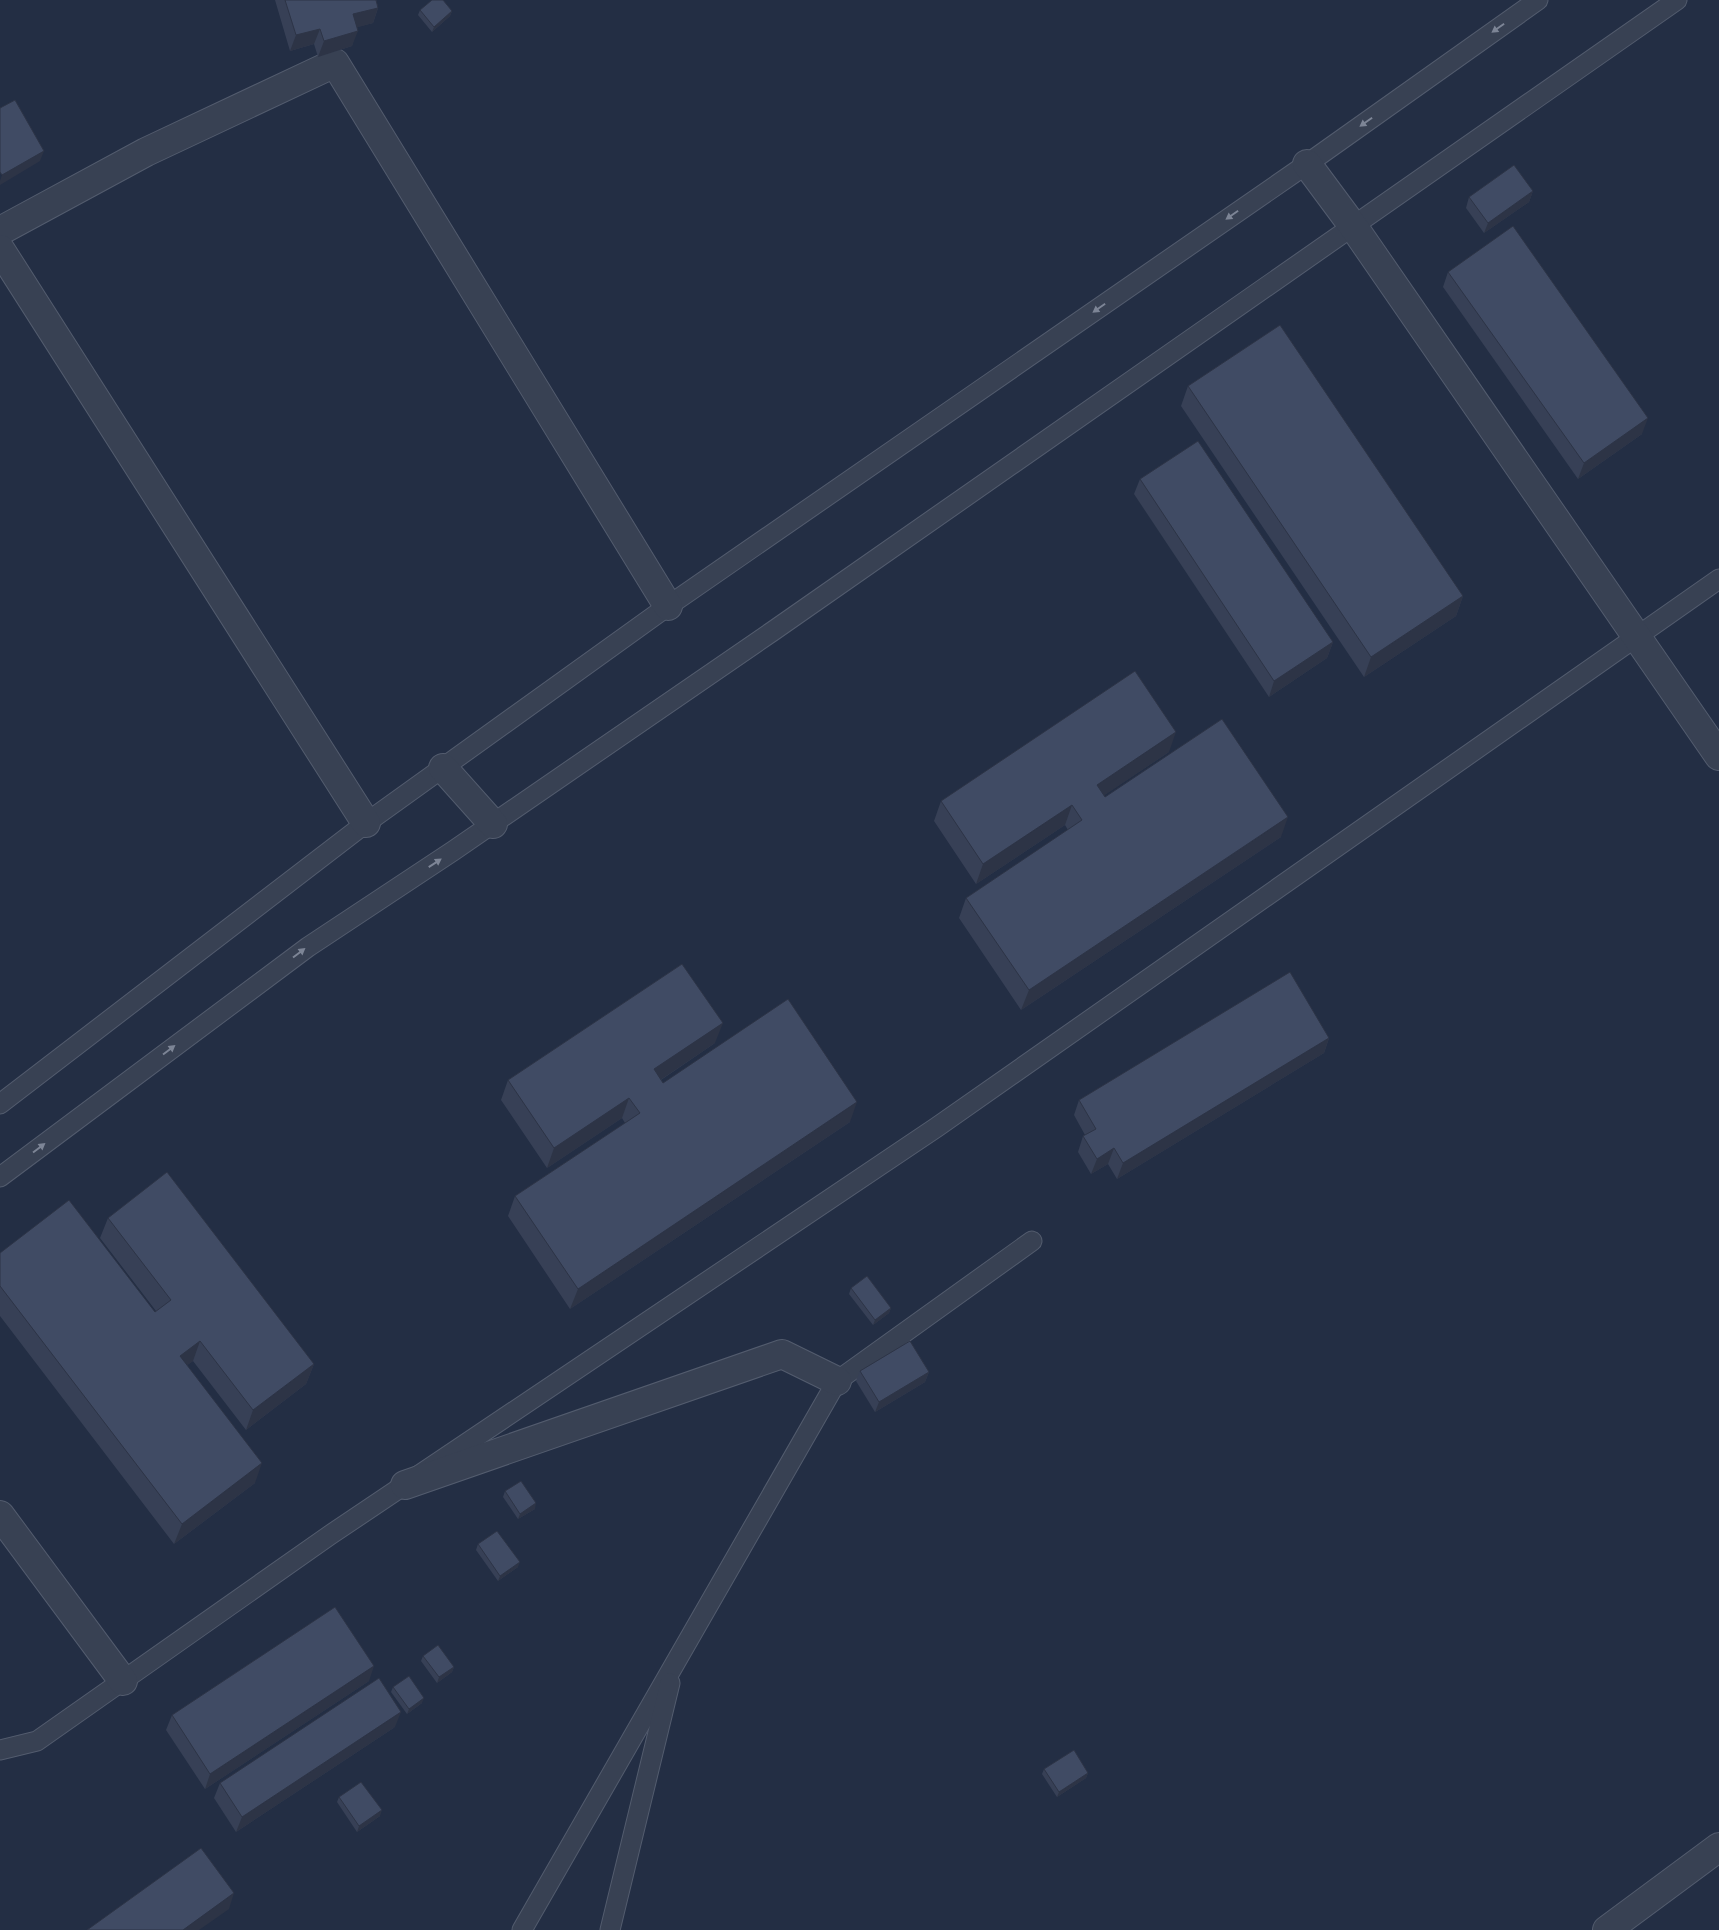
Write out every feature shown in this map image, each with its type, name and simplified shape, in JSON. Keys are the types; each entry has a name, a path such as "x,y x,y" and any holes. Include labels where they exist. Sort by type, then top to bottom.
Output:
{"street":[{"path":"0,231 146,152 335,63 668,606"},
{"path":"1307,164 1353,226 1719,756"},
{"path":"0,250 366,823"},
{"path":"443,768 493,824"},
{"path":"405,1485 782,1354 837,1381"},
{"path":"0,1515 123,1681"},
{"path":"1607,1930 1719,1847"}],"lane":[{"path":"0,1104 366,823 668,606 1307,164 1538,0"},
{"path":"0,1177 308,947 493,824 781,626 1677,0"},
{"path":"0,1750 37,1741 405,1485 938,1127 1719,579"},
{"path":"522,1930 837,1381 1032,1241"},
{"path":"610,1930 675,1663"}],"building":[{"path":"285,0 376,0 378,8 353,14 358,31 324,41 320,29 296,35"},
{"path":"432,0 443,0 452,11 434,27 420,10"},
{"path":"15,100 44,151 2,175 0,172 0,108"},
{"path":"1514,165 1533,191 1488,223 1469,197"},
{"path":"1513,226 1648,418 1584,463 1448,272"},
{"path":"1280,325 1463,596 1371,657 1188,386"},
{"path":"1198,441 1333,642 1274,681 1140,479"},
{"path":"1135,671 1176,732 1097,785 1105,797 1222,719 1288,817 1029,990 966,898 1082,820 1072,805 983,864 941,801"},
{"path":"682,964 723,1023 654,1069 663,1083 788,999 857,1102 578,1289 515,1196 640,1113 629,1098 554,1148 508,1080"},
{"path":"1290,972 1329,1038 1123,1163 1114,1148 1097,1159 1083,1136 1096,1129 1079,1100"},
{"path":"167,1172 314,1364 253,1410 200,1341 180,1356 262,1463 182,1524 0,1286 0,1253 69,1200 155,1312 171,1300 108,1218"},
{"path":"867,1276 891,1308 875,1320 851,1288"},
{"path":"910,1341 929,1372 879,1402 860,1371"},
{"path":"521,1481 536,1503 520,1514 505,1491"},
{"path":"497,1531 520,1562 500,1576 478,1544"},
{"path":"335,1607 374,1666 210,1774 172,1715"},
{"path":"438,1645 454,1667 439,1677 423,1656"},
{"path":"409,1676 424,1698 409,1709 393,1687"},
{"path":"379,1678 401,1712 242,1817 220,1783"},
{"path":"1074,1750 1088,1773 1059,1792 1044,1769"},
{"path":"361,1782 382,1810 359,1826 339,1797"},
{"path":"201,1848 234,1893 183,1930 87,1930"}]}
